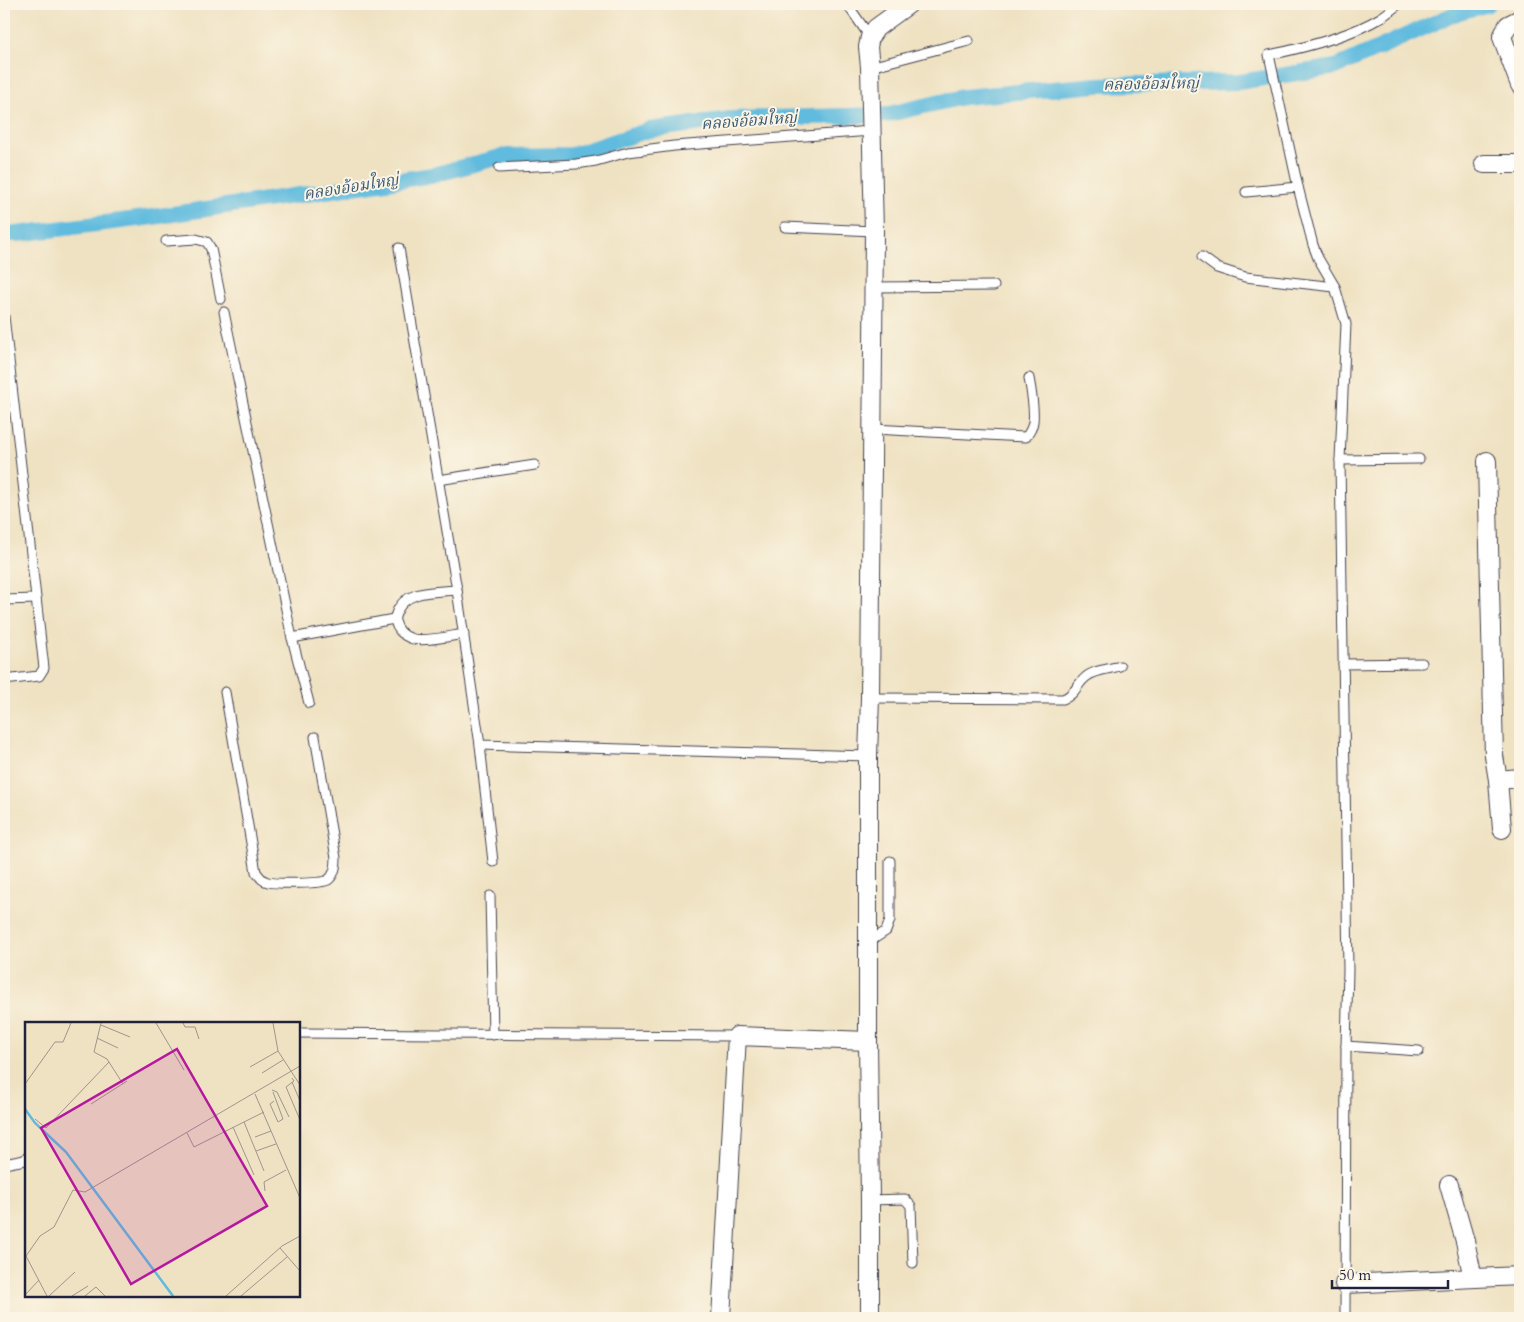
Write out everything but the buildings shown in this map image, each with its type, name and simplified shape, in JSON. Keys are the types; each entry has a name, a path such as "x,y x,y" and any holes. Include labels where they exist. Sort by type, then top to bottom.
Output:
{"street":[{"path":"870,1318 868,756 874,230 868,47 870,38 876,28 908,4"},
{"path":"1520,19 1508,25 1502,37 1520,85"},
{"path":"1484,164 1520,164"},
{"path":"1487,461 1494,756 1502,829"},
{"path":"1498,780 1520,778"},
{"path":"721,1318 737,1036 868,1041"},
{"path":"1449,1185 1465,1241 1472,1278"},
{"path":"1344,1284 1520,1276"}],"lane":[{"path":"847,4 870,38"},
{"path":"1345,1318 1348,970 1340,460 1346,324 1335,287 1318,258 1298,188 1269,55 1286,52 1345,34 1379,18 1399,4"},
{"path":"870,67 969,41"},
{"path":"499,168 576,164 596,161 628,152 674,146 871,128"},
{"path":"1246,192 1298,188"},
{"path":"785,228 874,230"},
{"path":"166,240 196,239 207,242 211,249 221,299"},
{"path":"398,248 464,634 480,745 493,862"},
{"path":"1202,257 1217,268 1245,277 1335,287"},
{"path":"874,287 994,286"},
{"path":"224,312 292,638 309,703"},
{"path":"4,316 44,668 40,676 4,680"},
{"path":"873,428 1026,436 1032,430 1033,423 1029,378"},
{"path":"1340,460 1419,459"},
{"path":"438,480 535,465"},
{"path":"457,590 415,595 405,599 394,619 399,631 409,638 420,640 464,634"},
{"path":"4,600 36,598"},
{"path":"292,638 394,619"},
{"path":"1343,664 1422,663"},
{"path":"870,698 1063,699 1070,697 1084,678 1091,674 1120,666"},
{"path":"225,692 256,872 261,879 268,882 316,883 328,879 336,869 336,858 315,738"},
{"path":"480,745 868,756"},
{"path":"868,942 886,931 890,920 890,861"},
{"path":"490,896 493,1035"},
{"path":"300,1034 737,1036"},
{"path":"1346,1046 1419,1051"},
{"path":"4,1164 25,1160"},
{"path":"870,1200 904,1199 911,1206 913,1263"}],"waterway":[{"name":"คลองอ้อมใหญ่","path":"4,234 153,217 433,175 504,156 572,155 649,130 730,119 885,115 963,97 1097,85 1239,82 1336,67 1459,12 1488,4"}]}
